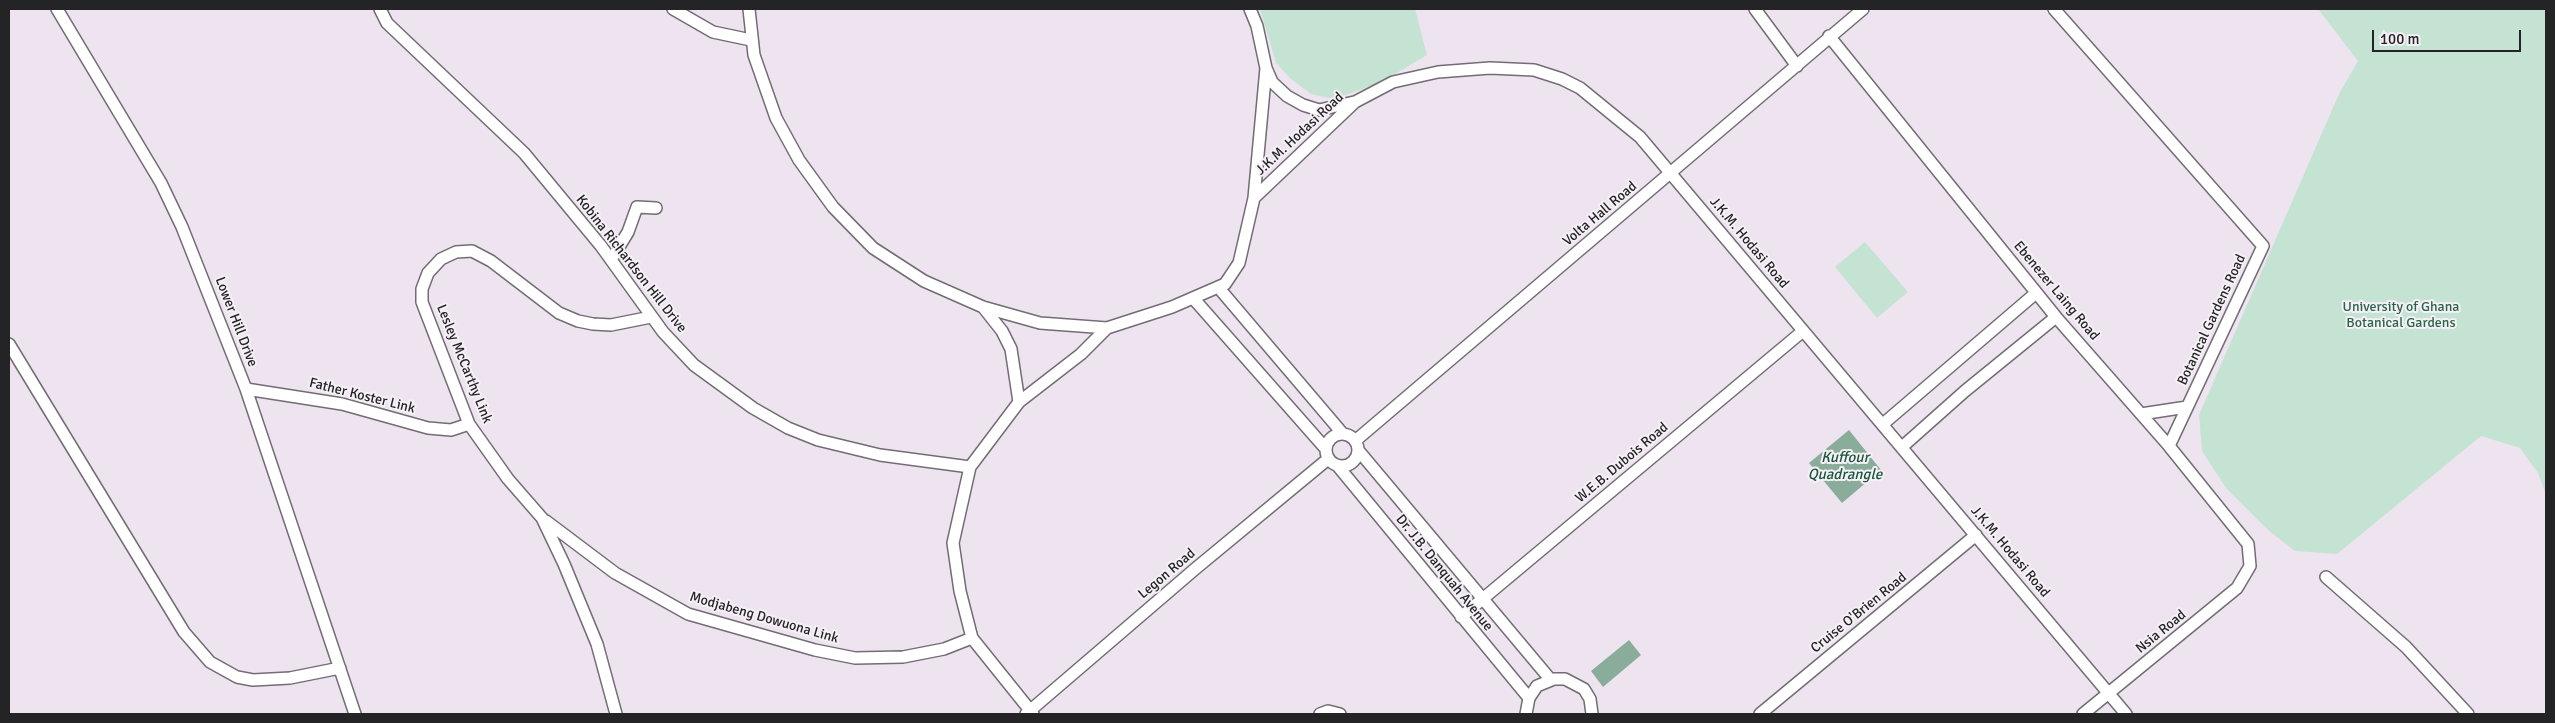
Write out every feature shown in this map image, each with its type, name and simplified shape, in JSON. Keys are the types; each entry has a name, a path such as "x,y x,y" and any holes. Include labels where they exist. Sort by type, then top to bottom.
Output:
{"street":[{"name":"Lower Hill Drive","path":"57,9 160,182 182,227 246,389 356,714"},
{"name":"Kobina Richardson Hill Drive","path":"380,9 387,23 524,153 611,260 651,317 694,365 753,408 788,428 818,440 880,455 970,467"},
{"path":"673,9 712,32 751,40"},
{"path":"749,9 754,55 776,118 799,160 833,207 874,248 924,281 983,307 1040,323 1107,328 1193,298 1224,284 1239,263 1254,198 1266,68"},
{"path":"1250,9 1257,26 1266,68 1272,82 1287,96 1303,105 1319,110 1355,102"},
{"path":"1755,9 1798,66"},
{"name":"Volta Hall Road","path":"1356,445 1798,66 1829,36 1863,9"},
{"name":"Botanical Gardens Road","path":"2054,9 2263,246 2169,446"},
{"name":"Ebenezer Laing Road","path":"1829,36 2056,317 2169,446 2248,544 2250,566"},
{"name":"J.K.M. Hodasi Road","path":"1254,198 1355,102 1393,82 1438,72 1490,68 1534,70 1580,88 1640,137 2126,714"},
{"path":"611,260 628,232 637,207 656,208"},
{"name":"Lesley McCarthy Link","path":"616,714 597,644 542,518 508,479 469,424 422,302 422,289 428,273 441,259 456,252 472,251 491,261 559,313 578,321 611,325 651,317"},
{"path":"1218,287 1343,434 1356,445 1356,457 1351,463 1344,466 1330,458 1329,440 1343,434"},
{"path":"1883,424 2036,292"},
{"name":"Dr. J.B. Danquah Avenue","path":"1193,298 1330,458 1529,698"},
{"path":"983,307 1002,331 1011,349 1019,402"},
{"path":"1902,447 1965,391 2056,317"},
{"path":"1030,713 972,638 960,592 953,543 970,467 1019,402 1081,354 1107,328"},
{"name":"W.E.B. Dubois Road","path":"1461,617 1803,331"},
{"path":"9,344 184,632 210,662 230,674 253,680 290,678 340,668"},
{"name":"Father Koster Link","path":"246,389 342,404 428,428 450,430 469,424"},
{"name":"Botanical Gardens Road","path":"2141,414 2187,407"},
{"name":"Dr. J.B. Danquah Avenue","path":"1356,445 1550,680"},
{"name":"Legon Road","path":"1030,713 1195,569 1330,458"},
{"name":"Modjabeng Dowuona Link","path":"542,518 615,573 650,593 688,614 748,632 815,650 855,658 920,654 944,649 972,638"},
{"name":"Cruise O'Brien Road","path":"1760,714 1976,535"},
{"name":"Nsia Road","path":"2083,714 2237,588 2250,566"},
{"path":"2326,577 2406,646 2468,714"},
{"path":"1526,714 1529,698 1537,686 1550,680 1565,679 1584,689 1590,699 1592,714"},
{"path":"1320,714 1328,711 1340,714"}],"shaded area":[{"path":"9,9 2546,9 2546,714 9,714"}],"green space":[{"path":"1260,9 1415,9 1427,55 1380,83 1334,99 1311,94 1291,79 1276,63"},
{"name":"University of Ghana Botanical Gardens","path":"2318,9 2546,9 2546,495 2538,473 2520,448 2481,436 2337,554 2295,551 2268,530 2226,488 2202,451 2199,415 2339,94 2358,61"},
{"path":"1865,242 1908,292 1877,318 1835,267"}],"water":[{"name":"Kuffour Quadrangle","path":"1849,430 1881,470 1842,503 1809,463"},
{"path":"1629,640 1641,655 1603,687 1591,671"}]}
